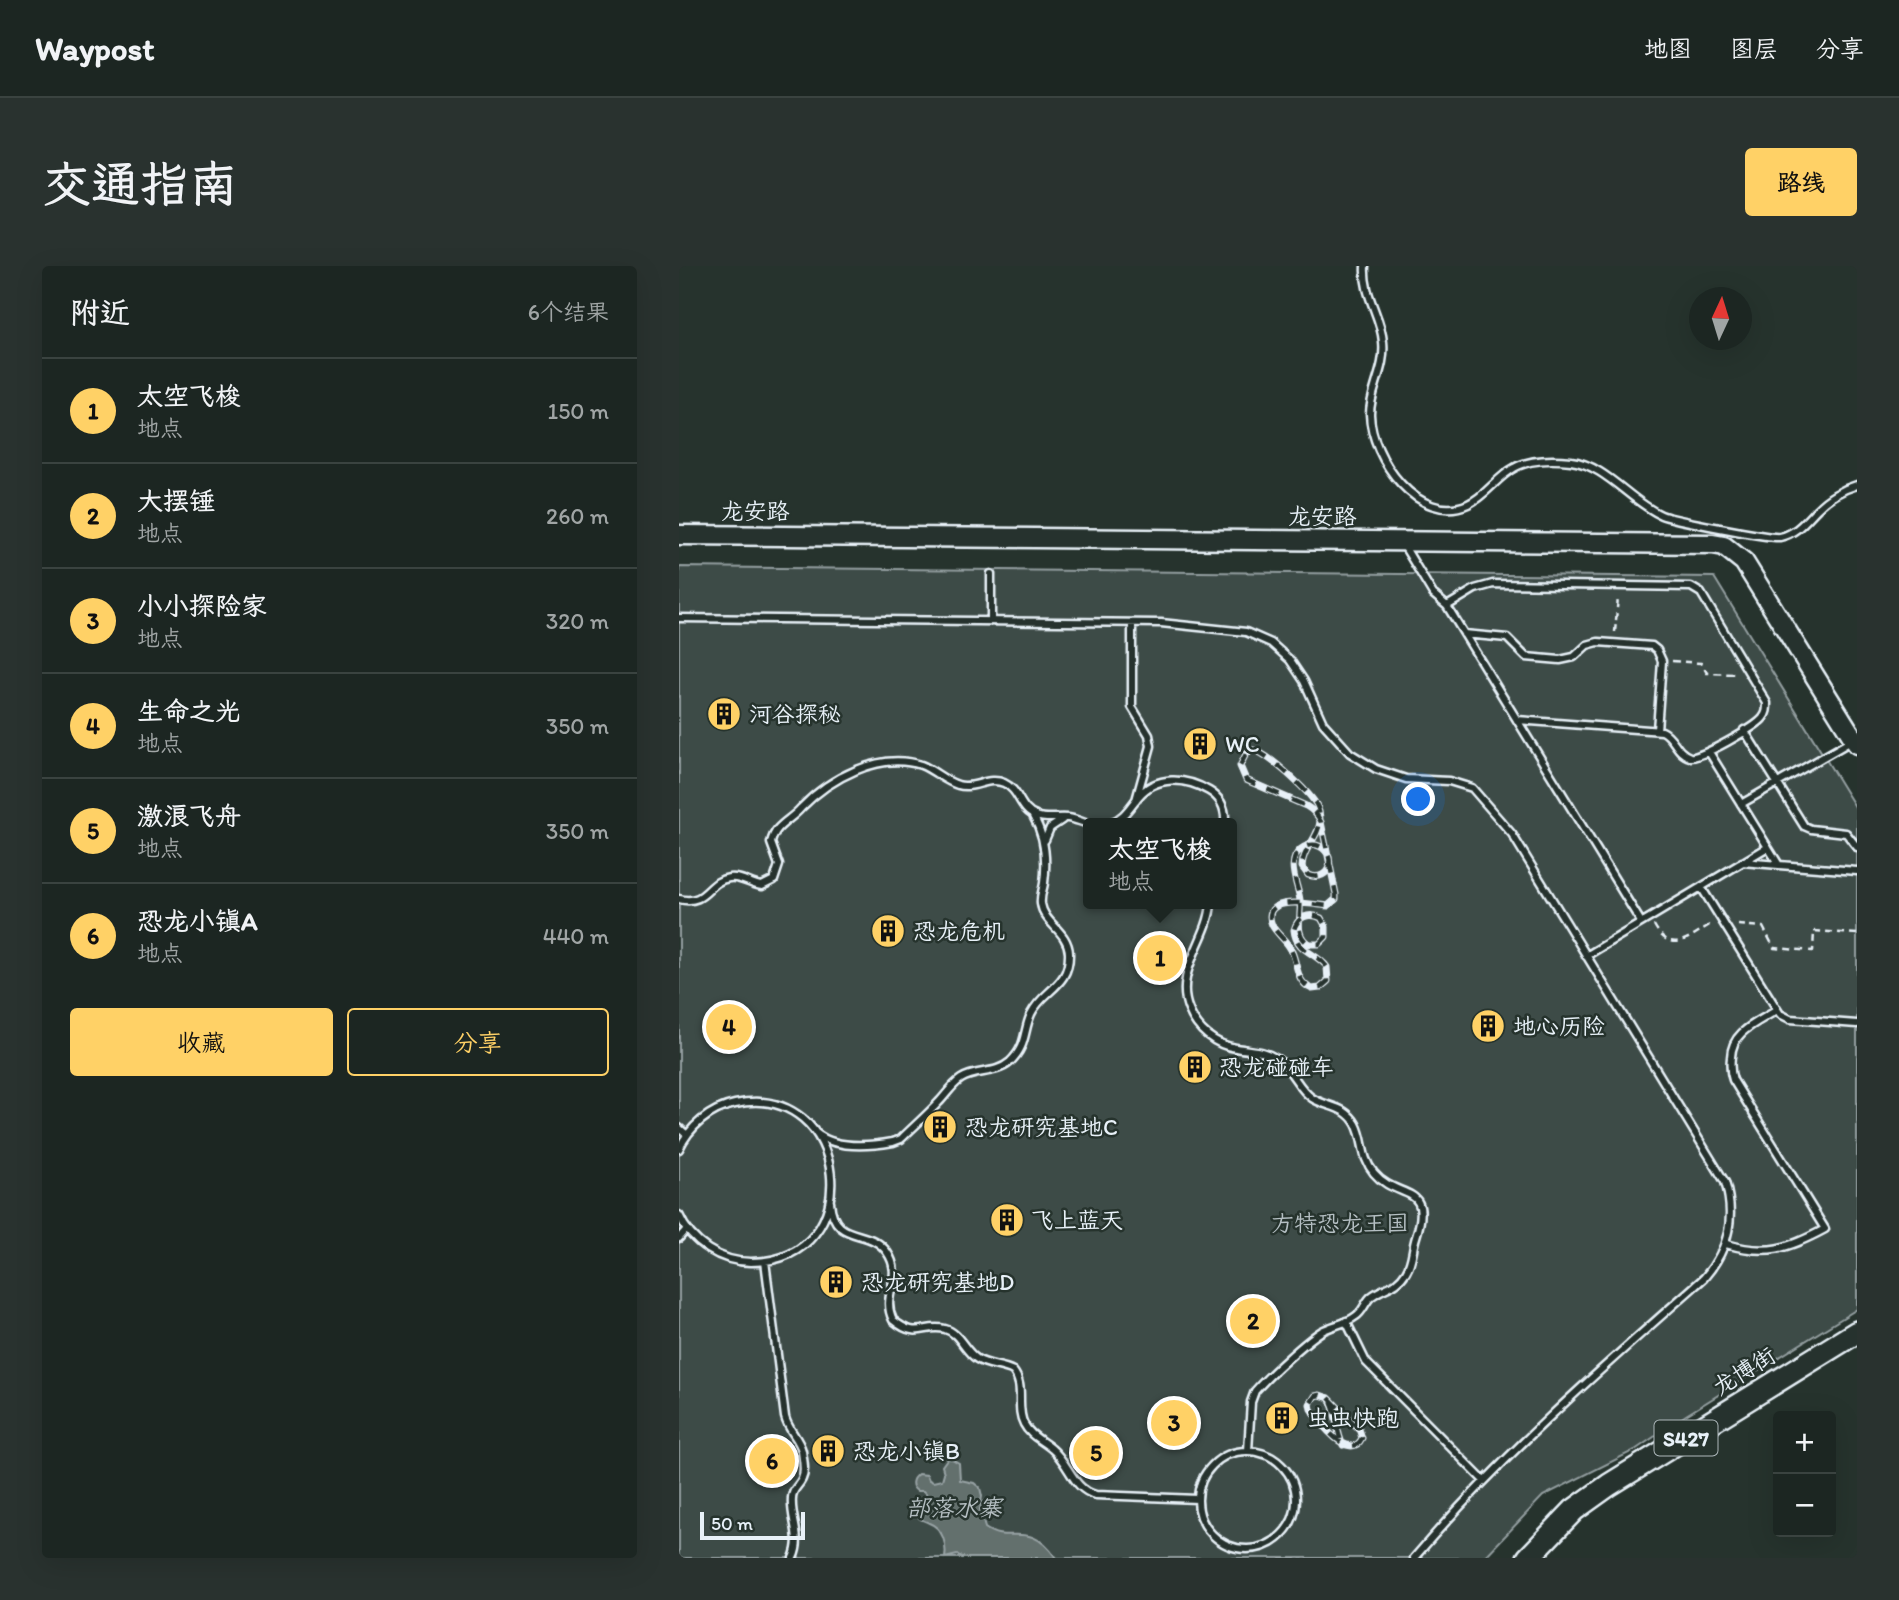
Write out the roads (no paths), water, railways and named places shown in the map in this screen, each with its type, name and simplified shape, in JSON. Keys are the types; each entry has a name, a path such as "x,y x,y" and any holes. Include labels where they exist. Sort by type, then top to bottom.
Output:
{"main road":[{"name":"龙安路","path":"679,535 1713,544 1724,546 1744,562 1856,742"},
{"name":"龙博街","path":"1528,1558 1574,1510 1609,1485 1857,1332"}],"lane":[{"path":"1365,266 1371,306 1381,326 1384,343 1384,361 1370,414 1376,441 1391,470 1410,495 1430,507 1451,508 1469,504 1514,467 1545,459 1575,461 1596,471 1661,515 1776,538 1801,527 1819,507 1846,488 1857,485"},
{"path":"1401,541 1433,594 1447,606 1641,922"},
{"path":"991,573 991,621"},
{"path":"1447,606 1475,589 1493,584 1686,586 1696,589 1765,696 1767,709 1760,721 1699,757 1688,756 1679,750 1667,732 1517,720"},
{"path":"679,618 1132,623 1231,629 1271,643 1290,660 1304,681 1323,723 1350,753 1376,769 1406,779 1450,781 1472,788 1512,834 1725,1182 1731,1212 1726,1244 1715,1265 1590,1379 1484,1481 1414,1558"},
{"path":"1132,623 1132,707 1149,735 1151,746 1136,800"},
{"path":"1464,634 1502,636 1512,641 1525,657 1560,660 1574,657 1592,642 1652,646 1660,654 1662,661 1657,730"},
{"path":"1744,730 1804,826 1811,830 1846,833 1857,847"},
{"path":"1741,804 1856,742"},
{"path":"1709,752 1779,865"},
{"path":"679,899 699,898 712,886 727,878 737,878 762,886 774,880 779,865 771,842 777,827 790,819 829,784 871,765 896,762 918,764 956,785 994,780 1002,782 1014,790 1021,804 1039,818 1068,818 1083,822"},
{"path":"1119,818 1144,791 1175,780 1196,784 1214,794 1224,807 1224,818"},
{"path":"679,1149 687,1135 708,1115 745,1102 772,1104 784,1109 796,1115 823,1138 838,1143 893,1142 901,1139 961,1079 1000,1069 1016,1056 1026,1038 1030,1017 1035,1008 1061,982 1068,963 1068,944 1042,910 1045,869 1043,845 1032,814"},
{"path":"1043,845 1050,828 1060,820 1068,818"},
{"path":"1586,956 1768,847"},
{"path":"1742,862 1857,871"},
{"path":"1701,887 1777,1010 1784,1017 1857,1024"},
{"path":"1210,909 1205,930 1190,962 1186,983 1186,999 1196,1024 1219,1043 1278,1059 1310,1096 1344,1110 1356,1125 1364,1159 1374,1174 1379,1180 1413,1197 1421,1209 1422,1222 1408,1271 1396,1284 1373,1294 1357,1316 1318,1333 1255,1391 1251,1402 1248,1451"},
{"path":"1726,1244 1754,1251 1767,1251 1799,1244 1825,1229 1733,1080 1730,1070 1731,1050 1736,1037 1777,1010"},
{"path":"679,1128 687,1135"},
{"path":"816,1133 823,1143 832,1168 830,1202 833,1218 842,1229 876,1243 888,1254 895,1281 888,1301 893,1320 906,1329 915,1331 945,1329 959,1338 978,1360 1013,1371 1020,1383 1020,1408 1024,1424 1036,1438 1059,1456 1081,1489 1096,1495 1197,1499"},
{"path":"679,1215 698,1242 721,1256 746,1262 765,1261 785,1256 807,1241 824,1220 830,1202"},
{"path":"679,1238 687,1229"},
{"path":"765,1261 785,1417 787,1426 801,1448 804,1468 801,1481 793,1490 792,1497 798,1540 793,1558"},
{"path":"1346,1321 1366,1362 1484,1481"},
{"path":"1248,1451 1273,1458 1287,1472 1295,1491 1295,1512 1279,1538 1261,1548 1240,1549 1212,1536 1201,1519 1197,1499 1202,1479 1215,1463 1233,1453 1248,1451"}],"water":[{"name":"部落水寨","path":"947,1459 959,1463 960,1480 974,1483 980,1488 980,1510 985,1528 1002,1535 1037,1539 1056,1558 966,1558 957,1555 945,1558 945,1543 941,1533 934,1525 919,1518 918,1512 927,1505 928,1496 923,1491 917,1491 912,1483 918,1474 927,1475 933,1482 942,1480 942,1466"}],"railway":[{"path":"1246,754 1240,766 1246,780 1306,806 1315,812 1319,819 1321,822 1336,894 1336,899 1328,906 1301,903 1290,903 1280,905 1273,908 1270,915 1274,929 1290,948 1303,982 1312,989 1320,988 1328,981 1327,967 1298,943 1294,930 1298,922 1301,919 1308,916 1321,918 1326,927 1326,937 1319,944 1309,944 1301,935 1299,924 1300,918 1300,906 1300,900 1293,867 1296,854 1301,849 1310,845 1312,845 1316,845 1327,853 1327,871 1316,877 1308,875 1302,867 1307,849 1311,844 1319,827 1320,821 1320,819 1320,814 1319,810 1305,790 1277,765 1253,750 1246,754"},
{"path":"1329,1398 1359,1429 1362,1438 1357,1444 1350,1446 1343,1443 1335,1438 1311,1409 1310,1404 1315,1396 1329,1398 1334,1409 1340,1439 1343,1445"}],"place":[{"name":"河谷探秘","path":"724,714"},
{"name":"WC","path":"1200,744"},
{"name":"恐龙危机","path":"888,931"},
{"name":"太空飞梭","path":"1160,958"},
{"name":"地心历险","path":"1488,1026"},
{"name":"生命之光","path":"729,1027"},
{"name":"恐龙碰碰车","path":"1195,1067"},
{"name":"恐龙研究基地C","path":"940,1127"},
{"name":"飞上蓝天","path":"1007,1220"},
{"name":"恐龙研究基地D","path":"836,1282"},
{"name":"大摆锤","path":"1253,1321"},
{"name":"虫虫快跑","path":"1282,1418"},
{"name":"小小探险家","path":"1174,1423"},
{"name":"恐龙小镇B","path":"828,1451"},
{"name":"激浪飞舟","path":"1096,1453"},
{"name":"恐龙小镇A","path":"772,1461"}],"park label":[{"name":"方特恐龙王国","path":"1340,1223"}]}
